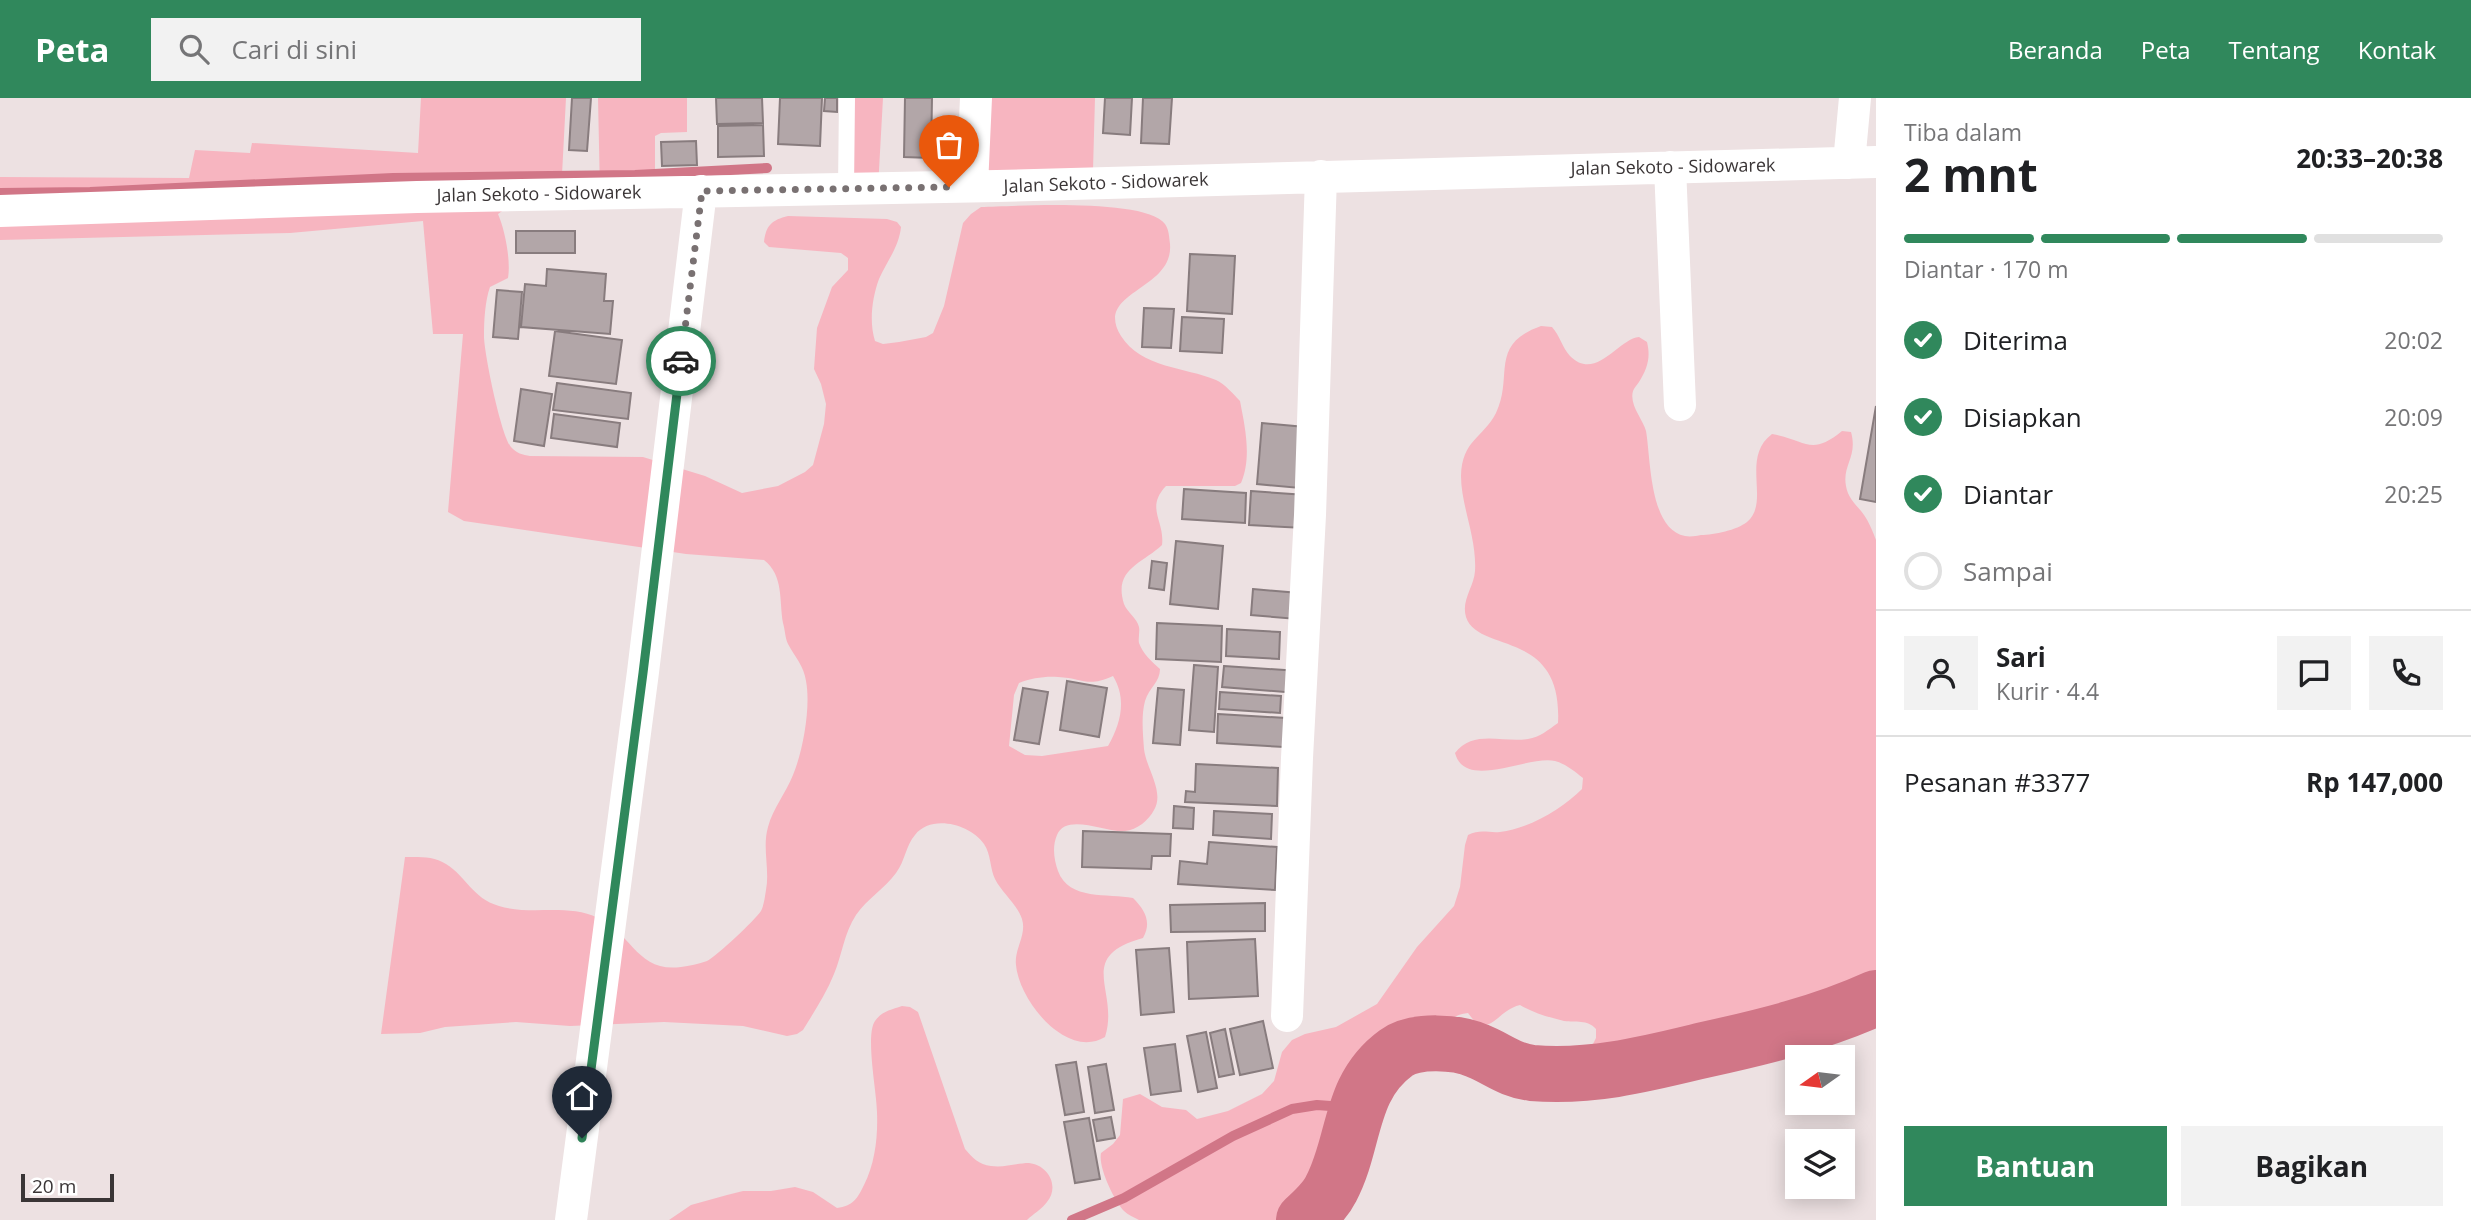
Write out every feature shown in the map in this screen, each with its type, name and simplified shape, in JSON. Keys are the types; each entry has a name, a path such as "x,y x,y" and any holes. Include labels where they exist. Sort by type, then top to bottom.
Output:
{"street":[{"path":"972,187 976,98"},
{"path":"1855,98 1862,162"},
{"name":"Jalan Sekoto - Sidowarek","path":"0,211 416,197 972,187 1862,162"},
{"path":"1670,167 1680,405"},
{"path":"1287,1016 1310,514 1321,176"},
{"path":"571,1220 643,673 702,191"}],"lane":[{"path":"846,189 847,98"}],"shaded area":[{"path":"421,98 566,98 561,194 525,195 498,214 507,246 508,278 490,287 484,336 494,393 507,439 515,451 530,456 643,457 705,476 742,493 778,486 813,465 824,424 826,404 814,369 817,328 832,287 848,270 848,258 841,253 769,247 764,242 765,236 768,227 778,219 788,216 887,219 897,222 901,227 900,234 879,279 872,310 875,341 883,344 926,337 933,333 944,306 963,223 981,207 1107,207 1133,210 1153,216 1165,224 1170,244 1168,260 1160,272 1117,309 1115,321 1121,336 1140,355 1216,380 1240,401 1246,463 1241,483 1235,486 1166,486 1160,494 1156,508 1162,545 1131,569 1122,583 1124,604 1138,624 1141,647 1160,669 1145,701 1143,719 1145,756 1157,796 1154,810 1134,829 1117,831 1088,825 1069,825 1062,828 1055,840 1055,862 1063,881 1090,894 1133,898 1146,916 1147,927 1143,938 1122,946 1110,955 1105,966 1108,1020 1105,1037 1090,1042 1075,1041 1061,1034 1035,1010 1019,979 1016,965 1023,931 1017,908 995,879 986,848 978,837 960,827 940,823 922,829 915,835 896,873 856,915 827,989 803,1030 797,1034 787,1036 743,1026 664,1022 570,1026 516,1022 445,1027 420,1033 381,1034 405,857 441,861 453,869 482,898 499,906 524,910 574,911 598,918 619,932 644,958 666,967 684,967 707,961 757,916 763,906 767,882 768,827 797,765 803,742 807,703 803,671 786,639 780,589 775,573 764,560 686,554 464,521 448,512 463,334 433,334 423,221 290,233 0,240 0,177 189,178 195,150 250,153 252,143 418,153","holes":["1113,676 1121,711 1108,746 1042,756 1025,755 1009,746 1014,695 1019,683 1049,677 1091,682"]},
{"path":"598,98 687,98 687,132 661,133 655,136 655,192 600,193"},
{"path":"847,98 883,98 878,188 846,189"},
{"path":"989,98 1095,98 1093,170 983,172"},
{"path":"1541,326 1552,327 1570,356 1580,363 1598,362 1631,339 1639,337 1647,342 1648,363 1632,396 1646,431 1658,507 1664,521 1673,531 1685,536 1719,533 1747,522 1757,503 1758,455 1772,434 1815,445 1842,431 1851,432 1853,448 1845,479 1847,491 1868,521 1876,540 1876,998 1803,1026 1625,1069 1578,1074 1596,1038 1596,1029 1589,1024 1552,1018 1520,1005 1484,1026 1478,1026 1468,1013 1461,1014 1431,1040 1394,1055 1375,1071 1356,1109 1331,1187 1320,1204 1304,1220 1139,1220 1124,1211 1116,1199 1104,1175 1101,1159 1101,1153 1120,1135 1123,1099 1140,1094 1162,1107 1186,1110 1197,1119 1228,1111 1262,1094 1274,1081 1282,1052 1292,1040 1336,1027 1377,1004 1417,947 1454,906 1460,887 1468,835 1522,827 1555,810 1582,789 1583,778 1555,761 1543,760 1484,771 1461,764 1455,753 1470,741 1532,738 1558,723 1556,693 1547,672 1534,657 1474,628 1465,611 1466,599 1474,577 1475,559 1463,499 1462,464 1469,447 1496,413 1501,399 1508,352 1514,342"},
{"path":"902,1006 918,1012 965,1149 976,1160 987,1165 1029,1163 1042,1168 1052,1183 1051,1196 1043,1207 1027,1220 669,1220 691,1205 743,1191 771,1191 795,1187 813,1192 837,1208 854,1201 868,1177 876,1140 872,1028 881,1015"}],"building":[{"path":"572,98 591,98 587,151 569,150"},
{"path":"716,98 762,98 763,123 717,124"},
{"path":"780,98 822,98 820,146 778,144"},
{"path":"825,98 837,98 837,112 824,111"},
{"path":"905,98 932,98 931,158 904,157"},
{"path":"1105,98 1132,98 1130,135 1103,133"},
{"path":"1143,98 1172,98 1169,144 1141,143"},
{"path":"763,125 764,156 718,157 718,126"},
{"path":"942,128 960,128 961,164 942,164"},
{"path":"696,141 697,165 662,166 661,142"},
{"path":"516,231 575,231 575,253 516,253"},
{"path":"1190,254 1235,256 1232,314 1187,311"},
{"path":"547,269 606,274 604,301 613,301 610,334 521,327 525,284 546,286"},
{"path":"497,290 522,292 518,339 493,337"},
{"path":"1144,308 1174,309 1171,348 1142,347"},
{"path":"1182,317 1224,319 1222,353 1180,351"},
{"path":"555,331 622,340 616,384 549,376"},
{"path":"557,383 631,393 628,419 553,410"},
{"path":"521,389 552,394 544,446 514,441"},
{"path":"1876,406 1876,502 1860,499"},
{"path":"554,414 620,423 617,447 551,438"},
{"path":"1262,423 1305,427 1300,488 1257,484"},
{"path":"1184,489 1246,493 1245,523 1182,519"},
{"path":"1251,491 1306,495 1304,528 1249,525"},
{"path":"1176,541 1223,546 1218,609 1170,604"},
{"path":"1152,561 1167,563 1164,590 1149,588"},
{"path":"1253,589 1299,593 1297,619 1251,615"},
{"path":"1157,623 1222,626 1221,662 1156,659"},
{"path":"1227,629 1280,632 1279,659 1226,656"},
{"path":"1194,665 1218,667 1214,732 1189,730"},
{"path":"1224,666 1299,671 1297,693 1222,687"},
{"path":"1067,681 1107,688 1099,737 1060,730"},
{"path":"1023,688 1048,692 1039,744 1014,740"},
{"path":"1158,688 1184,690 1180,745 1153,743"},
{"path":"1220,692 1281,696 1280,713 1219,709"},
{"path":"1218,714 1286,718 1284,747 1217,743"},
{"path":"1196,764 1278,768 1277,806 1185,802 1186,791 1195,792"},
{"path":"1174,806 1194,808 1193,829 1173,828"},
{"path":"1214,811 1272,814 1271,839 1213,835"},
{"path":"1083,831 1171,834 1170,856 1152,856 1151,869 1082,867"},
{"path":"1209,842 1277,847 1275,890 1178,884 1180,861 1207,864"},
{"path":"1265,903 1265,931 1171,932 1170,905"},
{"path":"1255,939 1258,996 1189,999 1187,942"},
{"path":"1169,948 1174,1012 1141,1015 1136,950"},
{"path":"1263,1021 1273,1068 1240,1075 1230,1029"},
{"path":"1225,1029 1234,1074 1219,1077 1210,1033"},
{"path":"1206,1032 1217,1088 1198,1092 1187,1036"},
{"path":"1175,1044 1181,1091 1151,1095 1144,1048"},
{"path":"1076,1062 1084,1112 1065,1115 1056,1065"},
{"path":"1106,1064 1114,1110 1095,1113 1088,1067"},
{"path":"1111,1117 1115,1138 1097,1141 1093,1120"},
{"path":"1089,1118 1100,1179 1075,1183 1064,1122"}],"waterway":[{"path":"0,193 90,192 393,178 635,175 767,168"},
{"path":"1304,1220 1331,1189 1369,1082 1380,1067 1404,1049 1425,1044 1448,1044 1470,1048 1524,1072 1597,1072 1770,1034 1834,1015 1876,998"},
{"path":"1072,1220 1124,1198 1233,1136 1292,1109 1317,1105 1357,1108"}],"way so far":[{"path":"681,361 702,191 949,187"}],"route":[{"path":"582,1138 681,361"}]}
